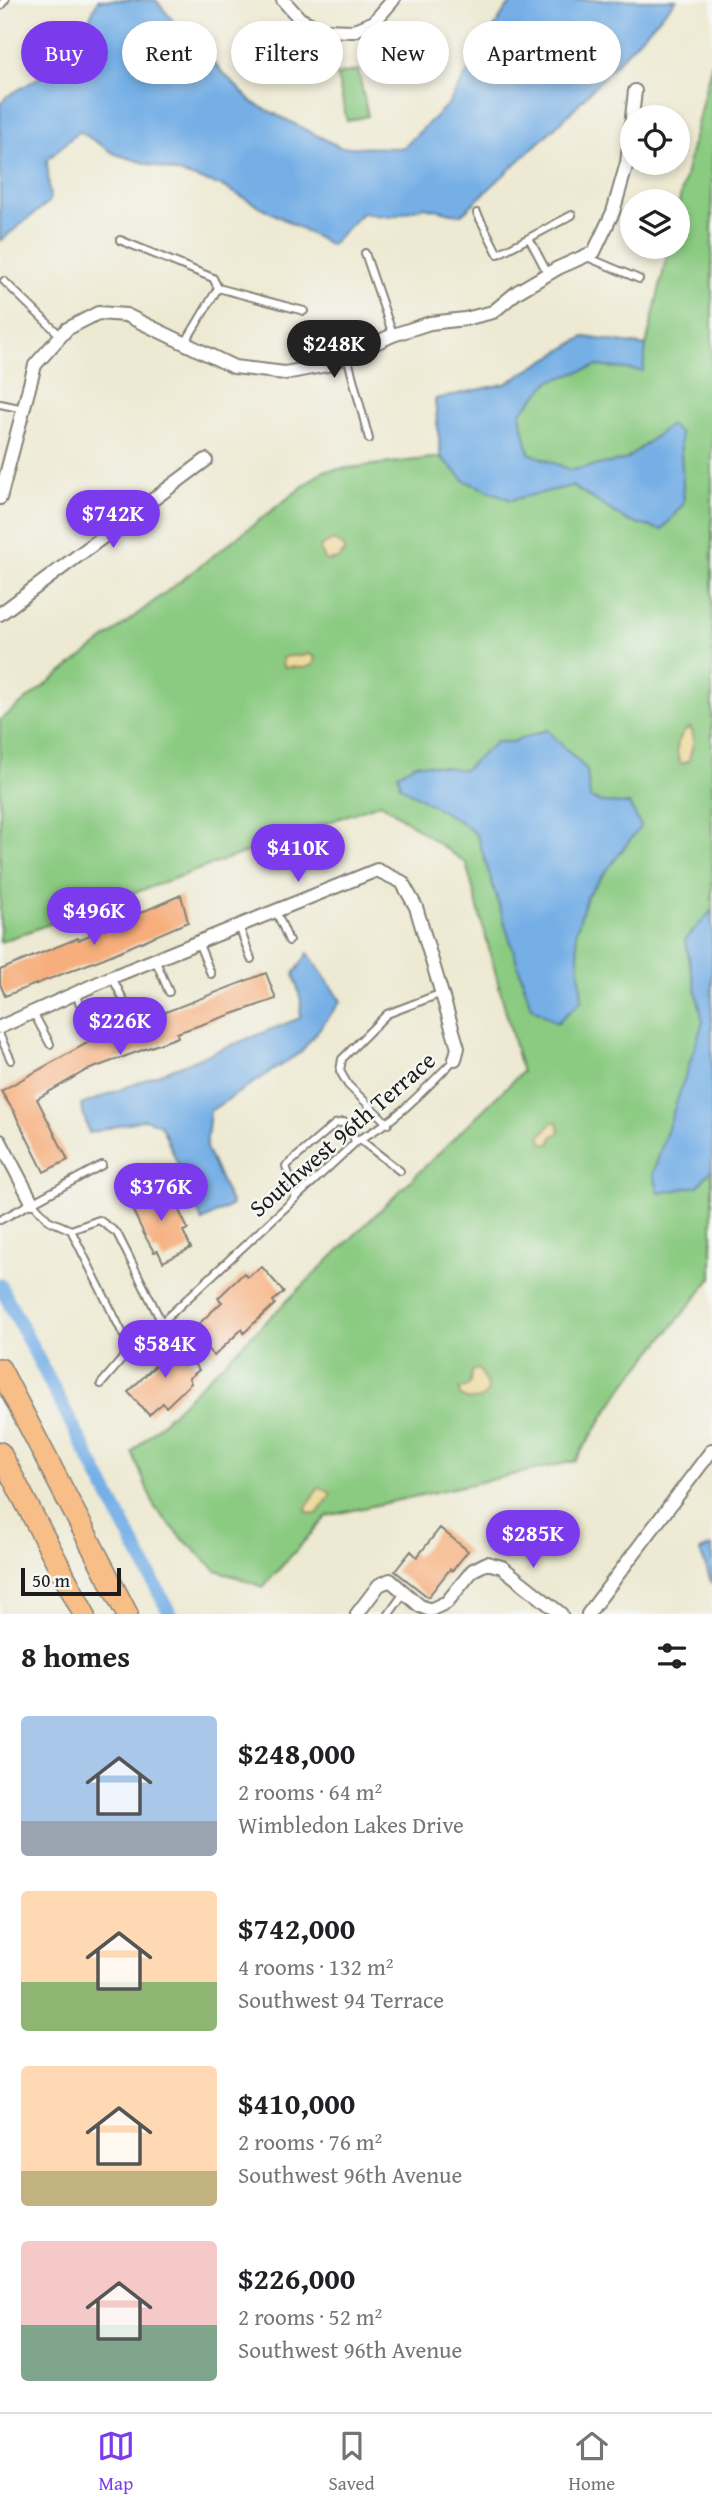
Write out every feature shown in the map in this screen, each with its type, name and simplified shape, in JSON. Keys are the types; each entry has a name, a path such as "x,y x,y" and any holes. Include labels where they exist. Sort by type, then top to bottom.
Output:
{"main road":[{"path":"0,1369 127,1614"},
{"path":"0,1453 84,1614"}],"street":[{"path":"283,0 300,19 322,30 353,31 374,23 393,0"},
{"path":"634,105 635,91"},
{"path":"0,498 35,365 67,329 98,313 126,314 234,367 285,373 327,365 393,335 429,323 465,319 493,312 517,292 594,253 613,212 624,175"},
{"path":"0,614 206,460"},
{"path":"0,1027 75,992 377,870 402,882 416,907 458,1048 455,1059"},
{"path":"0,1141 32,1202"},
{"path":"588,1614 712,1450"},
{"path":"357,1614 379,1585 390,1580 420,1606 430,1610 447,1602 473,1570 487,1563 502,1567 561,1614"}],"lane":[{"path":"477,213 498,254 572,215"},
{"path":"529,238 548,274"},
{"path":"120,240 213,278 218,288 304,311"},
{"path":"365,253 393,335"},
{"path":"586,256 639,279"},
{"path":"4,281 61,336"},
{"path":"184,343 218,288"},
{"path":"347,355 369,439"},
{"path":"0,404 24,409"},
{"path":"276,911 289,941"},
{"path":"239,926 251,959"},
{"path":"198,942 211,974"},
{"path":"155,959 169,992"},
{"path":"112,977 129,1011"},
{"path":"75,992 88,1025"},
{"path":"388,1124 348,1085 340,1071 342,1059 387,1014 442,993"},
{"path":"33,1012 50,1044"},
{"path":"0,1037 11,1060"},
{"name":"Southwest 96th Terrace","path":"101,1384 134,1345 162,1323 357,1141 388,1124 455,1059"},
{"path":"296,1198 286,1166 335,1124 344,1122 357,1141 400,1171"},
{"path":"0,1220 102,1165"},
{"path":"32,1202 48,1220 71,1230 125,1338 134,1345"},
{"path":"71,1230 99,1220 117,1233 162,1323"},
{"path":"389,1614 405,1593"}],"green space":[{"path":"712,60 712,1278 623,1387 575,1461 327,1516 263,1587 216,1570 183,1539 155,1508 132,1452 522,1072 466,863 381,803 0,942 0,720 323,471 441,457 435,399 505,384 584,337 646,346 666,259 690,259 690,189 682,189 685,175 690,175 690,155"},
{"path":"357,70 357,84 361,84 368,116 347,121 339,84 343,84 343,74"}],"sand":[{"path":"333,540 343,546 344,552 338,559 326,561 320,550 321,546"},
{"path":"308,654 315,657 313,665 304,668 283,667 282,658"},
{"path":"690,727 693,739 689,761 681,764 677,753 678,743 682,734"},
{"path":"553,1122 558,1122 560,1132 552,1137 551,1144 543,1144 540,1136"},
{"path":"480,1370 488,1388 487,1393 478,1399 466,1399 460,1395 459,1389 467,1387 471,1372"},
{"path":"320,1488 330,1492 330,1496 317,1514 307,1512 306,1508"}],"water":[{"path":"98,0 156,0 173,21 122,21 122,84 217,84 217,67 231,84 234,84 253,103 340,147 403,148 449,103 463,80 463,84 597,84 461,215 424,207 390,217 362,213 331,245 222,186 115,154 79,131 47,160 50,201 0,241 0,104 6,97 28,84 108,84 108,21 88,21"},
{"path":"514,0 676,0 621,59 621,21 498,21"},
{"path":"584,337 646,346 643,371 597,366 550,381 520,413 529,453 571,470 625,460 670,425 680,433 684,503 662,530 628,521 572,486 511,500 465,481 441,457 435,399 505,384"},
{"path":"547,730 587,770 590,798 604,803 629,804 641,826 587,896 576,932 582,1000 557,1023 531,1007 477,835 459,821 400,786 398,774 417,763 464,770 496,742 512,742"},
{"path":"712,910 712,1169 698,1186 659,1193 653,1173 703,1022 685,940"},
{"path":"308,953 341,1001 301,1052 210,1111 206,1148 232,1205 202,1221 161,1125 145,1119 89,1133 81,1105 300,1018 301,1001 294,974"},
{"path":"712,1546 712,1584 700,1551"}],"building":[{"path":"181,895 188,922 5,996 0,984 0,970 78,938 79,940"},
{"path":"266,973 276,999 177,1033 178,1037 85,1071 37,1099 68,1160 44,1172 1,1091 91,1041"},
{"path":"160,1185 169,1200 173,1198 188,1229 183,1231 191,1248 163,1262 158,1251 154,1252 145,1236 133,1211 136,1209 131,1199"},
{"path":"262,1267 284,1292 244,1333 242,1329 214,1356 191,1331 222,1302 218,1298 244,1273 247,1277"},
{"path":"178,1344 199,1370 189,1378 191,1383 166,1407 163,1403 149,1415 128,1392 158,1363 156,1360"},
{"path":"440,1528 468,1551 428,1597 395,1571 411,1551 417,1557"}],"waterway":[{"path":"0,1285 170,1614"}]}
